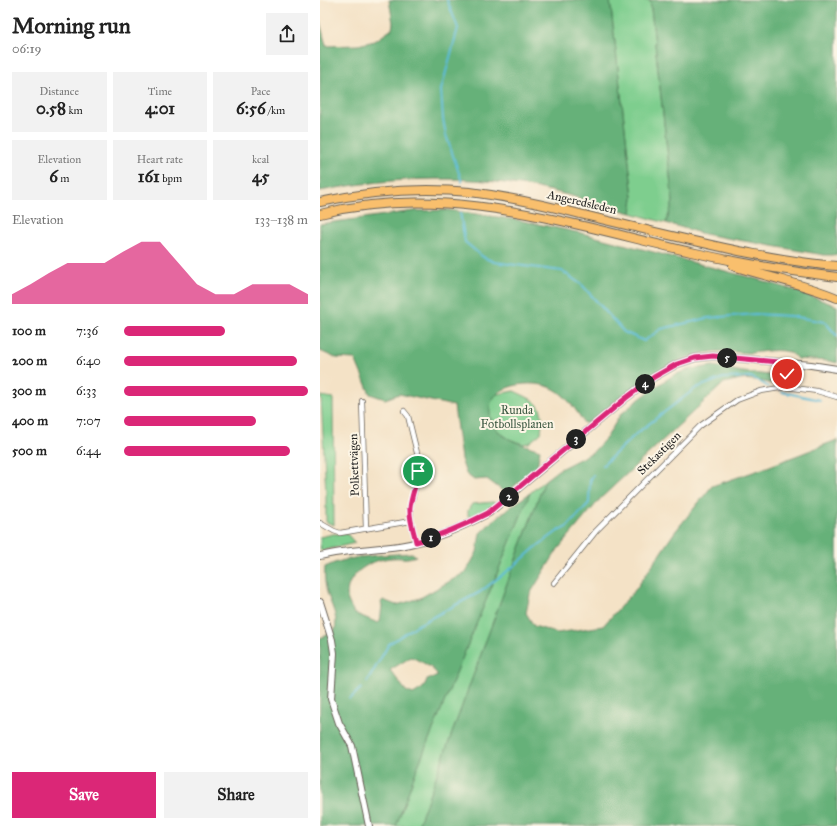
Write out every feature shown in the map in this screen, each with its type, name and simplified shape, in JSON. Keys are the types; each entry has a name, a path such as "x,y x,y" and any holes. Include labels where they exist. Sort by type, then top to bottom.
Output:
{"highway":[{"name":"Angeredsleden","path":"320,202 354,195 381,192 414,190 470,192 558,208 762,256 837,266"},
{"name":"Angeredsleden","path":"320,214 353,207 406,202 472,205 562,220 692,252 744,263 787,271 837,276"},
{"path":"692,252 837,298"}],"street":[{"path":"320,556 349,550 399,546 416,542 440,535 465,525 488,513 626,398 654,377 677,364 695,358 713,356 837,369"},
{"path":"786,387 788,363"},
{"name":"Stekastigen","path":"554,583 596,531 700,426 737,400 761,391 786,387 817,391 837,397"},
{"name":"Polkettvägen","path":"362,401 366,529"},
{"path":"404,411 408,416 418,457 417,481 410,507 411,521 416,542"},
{"path":"320,523 340,533 411,521"},
{"path":"320,602 332,640 334,653 331,699 339,723 352,746 369,826"}],"green space":[{"path":"389,0 610,0 633,197 631,213 552,191 494,182 436,179 407,180 377,182 320,191 320,22 326,46 358,45 375,41 392,29 393,23"},
{"path":"610,0 650,0 673,202 666,223 631,213 633,197"},
{"path":"650,0 837,0 837,255 824,255 704,234 666,223 673,202"},
{"path":"448,210 518,220 581,233 760,280 797,291 837,306 837,363 797,359 791,353 782,351 751,353 723,351 704,353 685,358 651,376 634,387 588,423 584,423 567,399 554,389 535,384 513,386 496,395 491,403 491,418 496,428 503,435 518,443 540,450 537,467 511,489 503,491 487,479 474,480 466,474 461,459 454,406 399,394 385,399 370,394 355,359 336,358 320,351 320,224 414,211"},
{"path":"713,366 743,372 778,376 780,379 778,383 774,384 740,379 724,383 601,498 558,549 530,594 526,613 534,626 557,633 603,626 636,589 674,533 712,486 762,469 837,440 837,826 418,826 545,480 558,470 593,452 607,437 620,415 660,384 674,375 687,370"},
{"name":"Runda Fotbollsplanen","path":"514,391 534,401 541,410 541,433 529,443 523,444 509,439 498,431 490,419 489,406 495,395"},
{"path":"321,396 333,398 334,525 326,522"},
{"path":"545,480 418,826 396,826 416,771 530,493"},
{"path":"530,493 416,771 396,826 320,826 320,638 334,632 336,623 326,587 325,567 344,560 367,556 412,553 416,556 376,561 362,569 351,580 347,596 354,613 378,623 380,621 382,606 381,602 383,600 396,605 420,598 466,572 477,552 480,533 497,517","holes":["411,657 430,667 438,676 427,680 423,688 413,694 406,691 390,670"]},
{"path":"495,503 483,513 471,517 468,516 468,510 472,504"},
{"path":"333,534 347,534 355,543 321,551 320,537"}],"waterway":[{"path":"447,0 458,28 441,90 443,119 446,135 462,182"},
{"path":"460,212 465,242 483,257 494,262 562,271 582,285 624,332 644,341 661,329 708,318 755,314 791,316 825,322 837,336"},
{"path":"603,465 637,433 696,388 723,378 751,377 769,387"},
{"path":"782,392 820,400"},
{"path":"367,682 389,644 416,626 480,592 536,547 558,531 567,527 589,503 590,481 593,475"},
{"path":"350,699 361,688"}],"route":[{"path":"418,471 410,507 411,521 416,542 440,535 465,525 488,513 515,492 571,442 626,398 654,377 677,364 695,358 713,356 761,360 788,363 787,374"}]}
